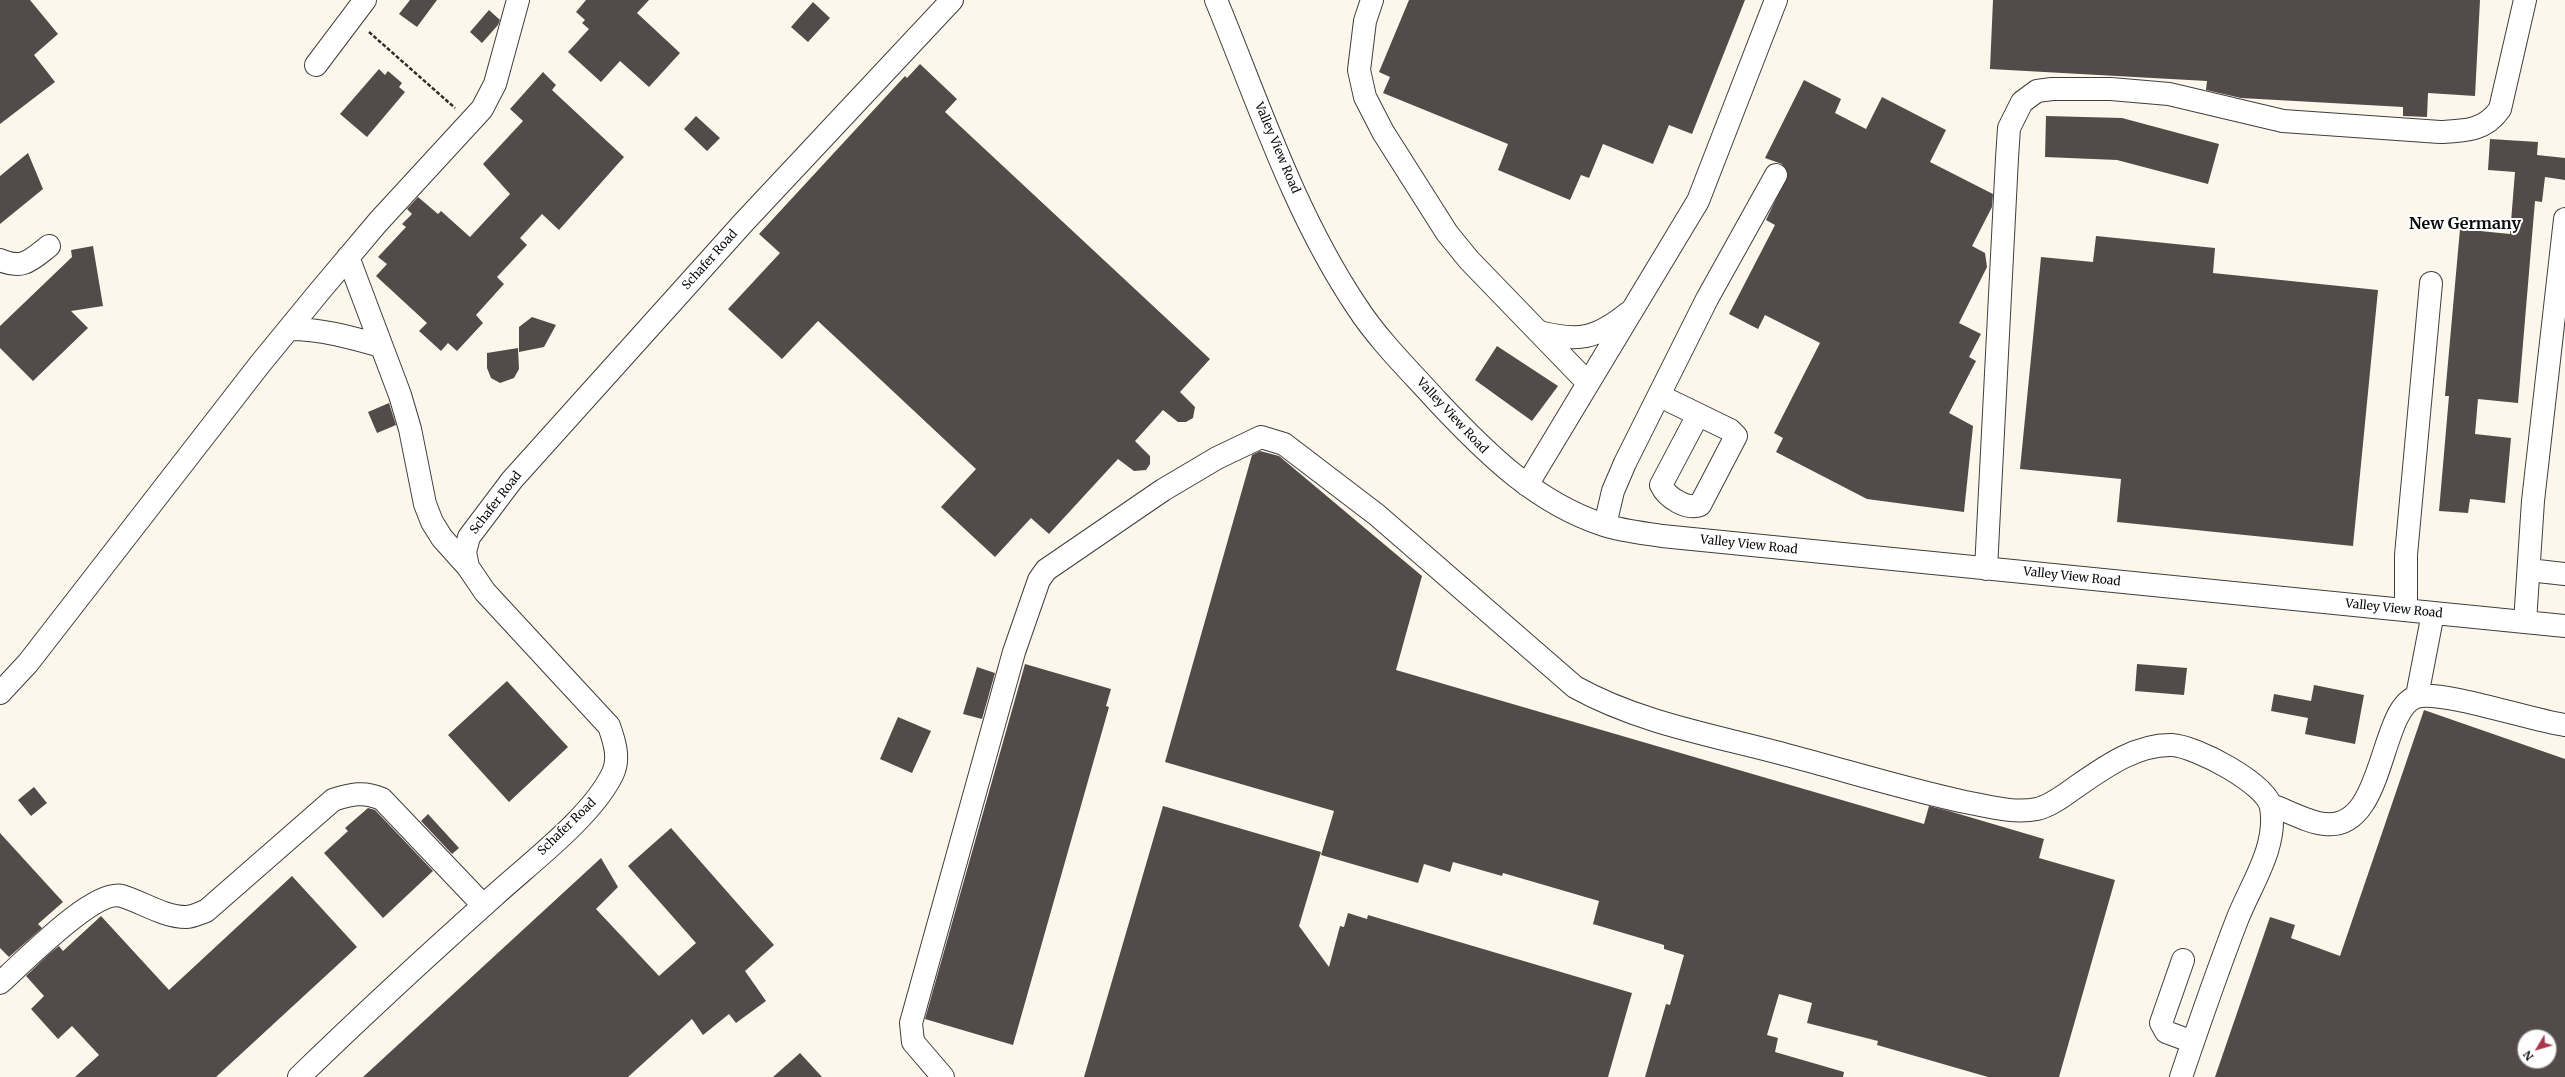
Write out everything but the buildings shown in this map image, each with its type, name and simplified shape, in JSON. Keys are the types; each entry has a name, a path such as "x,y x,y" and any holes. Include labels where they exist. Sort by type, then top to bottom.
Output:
{"street":[{"path":"0,693 28,663 289,329 348,257 482,109 495,84 518,0"},
{"name":"Schafer Road","path":"299,1077 383,996 595,801 614,772 616,746 609,726 486,592 468,567 465,552 469,537 512,480 744,222 952,0"},
{"name":"Valley View Road","path":"1216,0 1279,158 1332,267 1358,309 1406,367 1479,445 1509,474 1554,503 1605,525 1662,536 2565,626"},
{"path":"1372,0 1365,21 1360,49 1359,70 1366,97 1383,132 1447,233 1469,260 1588,383"},
{"path":"1527,485 1698,201 1776,0"},
{"path":"1986,568 2009,128 2022,102 2036,91 2111,89 2169,94 2283,121 2440,132 2466,131 2493,120 2500,109 2526,0"},
{"path":"316,65 358,8"},
{"path":"1605,525 1620,473 1660,396 1707,299 1776,175"},
{"path":"2525,622 2533,501 2565,220"},
{"path":"0,260 11,265 27,263 49,246"},
{"path":"348,257 410,428 425,504 432,522 442,538 468,567"},
{"path":"2406,610 2406,555 2431,283"},
{"path":"1539,332 1576,339 1606,328 1634,308"},
{"path":"289,329 310,329 338,334 381,346"},
{"path":"1660,396 1698,415"},
{"path":"943,1077 913,1042 911,1023 1014,652 1038,580 1046,570 1163,490 1217,458 1256,438 1270,439 1284,444 1377,515 1575,688 1594,698 1646,718 1924,793 2014,810 2038,809 2059,799 2109,765 2156,746 2176,745 2202,754 2242,776 2258,788 2271,805 2324,824 2339,823 2352,816 2365,801 2373,784 2398,716 2408,702 2417,696 2443,697 2565,724"},
{"path":"2529,570 2565,574"},
{"path":"2417,696 2433,613"},
{"path":"0,983 68,922 102,898 120,895 167,913 186,917 206,911 333,800 354,793 370,794 382,799 483,905"},
{"path":"2181,1077 2238,919 2267,853 2271,836 2271,805"},
{"path":"2183,960 2161,1023 2166,1032 2193,1042"}],"path":[{"path":"358,8 470,122"}],"district":[{"name":"New Germany","path":"2465,224"}]}
